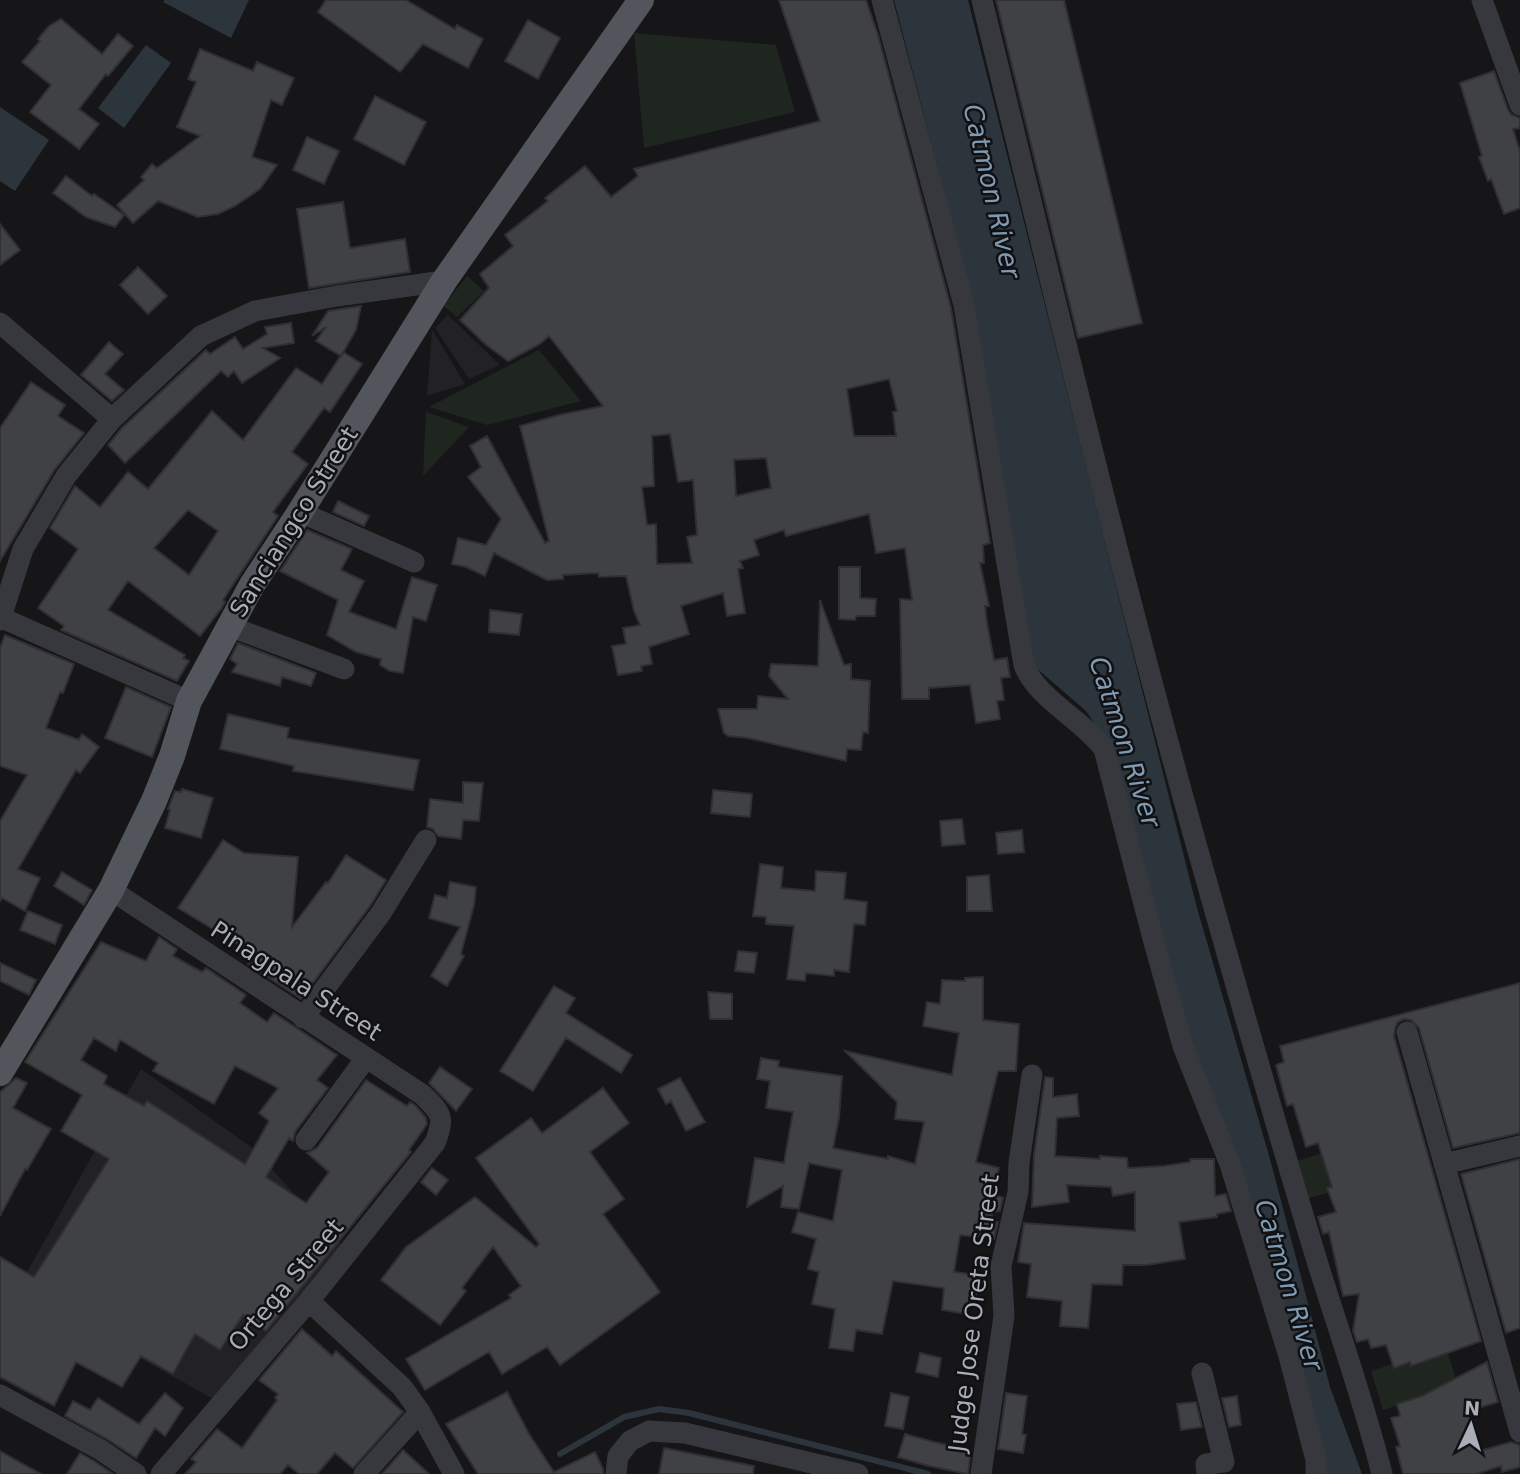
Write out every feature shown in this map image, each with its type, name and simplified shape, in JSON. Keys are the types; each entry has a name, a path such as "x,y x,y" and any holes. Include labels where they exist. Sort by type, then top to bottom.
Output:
{"main road":[{"name":"Sanciangco Street","path":"0,1073 111,890 154,801 172,756 189,701 252,585 444,281 641,0"}],"street":[{"path":"882,0 964,305 1024,665 1037,686 1093,734 1104,749 1183,1046 1234,1177 1289,1356 1316,1460 1316,1474"},
{"path":"982,0 1093,456 1175,766 1317,1261 1351,1364 1382,1474"},
{"path":"1482,0 1520,105"},
{"path":"189,701 0,618 23,549 66,476 112,419 201,336 255,312 337,296 444,281"},
{"path":"0,323 112,419"},
{"path":"300,512 414,562"},
{"path":"229,626 344,670"},
{"path":"303,1018 381,913 426,840"},
{"name":"Pinagpala Street","path":"111,890 423,1094 437,1110 442,1125"},
{"path":"1408,1032 1520,1432"},
{"path":"306,1140 366,1058"},
{"name":"Judge Jose Oreta Street","path":"981,1474 1004,1316 1001,1266 1018,1192 1018,1163 1032,1075"},
{"name":"Ortega Street","path":"161,1474 309,1301 435,1143 442,1125"},
{"path":"1444,1164 1520,1146"},
{"path":"309,1301 402,1387 420,1412 454,1474"},
{"path":"1202,1373 1224,1462 1206,1464 1207,1474"},
{"path":"0,1395 101,1450 135,1474"},
{"path":"364,1474 420,1412"},
{"path":"615,1474 618,1456 630,1441 649,1431 685,1433 858,1474"}],"shaded area":[{"path":"634,33 776,45 795,112 644,148"},
{"path":"467,276 484,291 457,317 443,306"},
{"path":"448,315 500,365 469,379 435,328"},
{"path":"432,329 465,384 427,396"},
{"path":"539,350 581,401 487,425 429,407"},
{"path":"426,412 469,427 423,476"},
{"path":"141,1069 250,1146 343,1246 217,1401 17,1290"},
{"path":"1361,1141 1372,1180 1309,1198 1297,1161"},
{"path":"1446,1347 1458,1386 1383,1410 1371,1371"}],"water":[{"path":"249,0 231,38 163,2"},
{"name":"Catmon River","path":"894,0 968,0 1197,908 1270,1159 1330,1387 1362,1474 1324,1474 1189,1042 1116,756 1086,711 1034,666 968,284"},
{"path":"146,45 171,63 124,128 98,108"},
{"path":"0,107 49,140 15,191 0,181"}],"building":[{"path":"326,0 406,0 455,29 457,25 483,39 468,68 423,44 400,72 318,12"},
{"path":"779,0 866,0 878,35 951,308 990,543 983,545 984,563 980,563 989,606 985,606 987,623 994,660 1007,658 1010,677 1001,678 1004,700 997,701 1000,719 976,723 970,685 929,688 929,699 902,699 900,599 912,600 905,548 876,553 869,514 786,536 784,530 754,540 759,555 740,561 743,568 738,569 745,613 727,616 723,593 681,606 689,634 649,647 652,664 641,666 642,671 618,675 612,646 626,644 623,628 640,625 626,576 599,577 598,573 563,575 563,579 547,580 494,553 485,576 452,564 458,538 486,545 501,519 468,477 481,467 470,446 487,436 545,543 549,541 520,426 603,406 549,336 540,344 508,361 460,320 489,288 480,274 513,246 505,235 548,201 545,198 585,166 611,197 638,176 634,169 820,121","holes":["889,379 897,411 893,412 896,436 854,436 847,389","670,434 678,482 693,480 697,535 687,537 692,563 657,564 656,524 647,525 642,487 654,486 652,436","766,458 771,488 736,496 734,460"]},
{"path":"996,0 1064,0 1142,323 1078,338"},
{"path":"61,19 102,54 118,34 133,46 108,76 106,74 79,109 99,124 79,149 30,112 51,85 22,62 49,26"},
{"path":"528,20 560,38 538,79 505,61"},
{"path":"200,49 253,71 257,62 294,78 282,105 271,100 252,157 277,165 260,189 218,214 198,217 158,201 133,223 117,205 144,180 141,177 152,164 157,168 200,136 177,127 196,82 188,79"},
{"path":"1494,71 1508,110 1520,118 1520,128 1513,129 1520,151 1520,208 1504,214 1491,179 1488,181 1479,157 1482,156 1460,83"},
{"path":"375,96 426,122 404,165 354,139"},
{"path":"307,137 339,151 324,184 293,170"},
{"path":"66,176 124,215 115,227 86,217 53,193"},
{"path":"343,202 350,248 405,239 410,272 309,288 297,209"},
{"path":"0,224 20,250 0,265"},
{"path":"138,267 167,296 148,314 120,285"},
{"path":"361,306 356,330 341,356 316,341 326,327 312,336 328,311"},
{"path":"291,323 294,343 263,348 280,358 242,383 234,371 228,377 221,371 125,463 108,445 122,428 206,350 210,354 235,337 243,349 267,334 265,327"},
{"path":"109,342 123,354 105,374 124,390 112,401 81,375"},
{"path":"343,352 362,364 330,412 324,408 292,452 308,464 273,512 278,516 223,600 225,602 221,609 200,636 128,581 108,610 185,655 183,658 189,661 177,681 61,630 64,626 38,608 78,549 50,528 75,486 100,507 128,472 148,489 212,411 243,440 296,368 322,384","holes":["188,510 218,531 189,575 154,548"]},
{"path":"31,382 65,405 58,416 84,433 55,469 0,561 0,428"},
{"path":"338,501 369,516 364,526 333,512"},
{"path":"307,530 352,549 341,570 364,581 349,612 396,629 412,577 437,585 426,621 413,617 403,673 390,671 380,665 381,659 356,652 327,635 338,600 280,571"},
{"path":"839,567 860,567 860,598 876,599 875,616 856,616 855,620 839,619"},
{"path":"820,600 844,665 851,664 851,679 870,681 868,733 863,732 861,750 847,749 846,761 748,738 728,736 724,733 718,709 757,709 758,696 788,699 769,676 771,664 818,666"},
{"path":"490,610 522,614 519,635 489,632"},
{"path":"5,635 74,664 46,728 79,740 82,734 99,747 80,773 76,770 18,869 40,878 25,911 2,898 0,901 0,821 27,775 0,766 0,648"},
{"path":"238,643 316,673 311,686 282,677 280,686 232,672 237,664 230,659"},
{"path":"126,687 171,707 152,757 105,738"},
{"path":"228,714 289,728 287,738 419,760 413,790 293,771 294,766 220,749"},
{"path":"463,782 483,783 479,821 463,820 461,839 438,836 433,829 427,827 430,799 463,803"},
{"path":"182,789 213,798 201,838 165,828 175,791 181,792"},
{"path":"713,790 752,794 750,817 711,813"},
{"path":"962,819 965,844 942,846 940,821"},
{"path":"1022,830 1024,852 998,854 996,833"},
{"path":"223,840 244,853 298,857 292,927 326,882 328,883 346,855 386,880 301,999 263,974 267,968 261,973 248,964 254,954 178,908"},
{"path":"760,864 783,867 781,888 815,891 816,871 846,873 844,899 867,902 865,925 854,924 849,972 834,970 834,976 806,973 805,981 787,979 794,926 766,924 766,917 753,916"},
{"path":"62,872 92,890 84,905 54,886"},
{"path":"989,875 992,911 967,911 967,877"},
{"path":"450,882 476,887 461,954 464,956 447,986 431,976 460,927 429,918 435,895 447,898"},
{"path":"28,911 62,925 55,944 20,930"},
{"path":"159,937 177,949 173,956 202,972 206,968 246,995 240,1003 267,1022 274,1013 337,1055 317,1080 328,1088 295,1132 293,1141 289,1138 266,1177 306,1203 329,1172 307,1153 317,1148 366,1080 407,1106 410,1102 415,1105 426,1118 427,1124 409,1150 411,1152 266,1331 243,1315 220,1350 195,1334 173,1374 141,1356 122,1387 76,1362 54,1406 0,1377 0,1257 34,1277 109,1159 61,1131 82,1095 25,1062 101,942 146,961","holes":["94,1038 116,1051 120,1040 158,1063 153,1071 214,1104 235,1066 278,1088 259,1113 269,1121 245,1164 147,1101 144,1106 104,1084 107,1076 81,1060"]},
{"path":"738,951 757,953 754,973 735,971"},
{"path":"0,963 36,980 29,995 0,981"},
{"path":"983,977 983,1020 1019,1024 1016,1071 998,1071 976,1162 999,1168 992,1194 1003,1198 1000,1211 992,1212 992,1221 998,1222 994,1239 960,1235 954,1272 978,1275 976,1295 970,1294 967,1314 942,1310 944,1288 893,1281 882,1334 856,1330 853,1351 829,1348 835,1309 812,1304 819,1272 808,1269 816,1239 792,1232 798,1212 833,1221 842,1170 809,1163 799,1209 781,1207 783,1186 747,1207 755,1158 784,1163 793,1112 766,1108 770,1081 757,1079 761,1058 779,1061 778,1067 842,1076 839,1118 833,1148 888,1159 888,1156 915,1164 924,1122 895,1119 897,1102 845,1051 952,1075 959,1033 923,1026 927,1002 940,1004 942,980 965,981 965,978"},
{"path":"1520,983 1520,1133 1453,1148 1419,1028 1411,1020 1404,1019 1398,1022 1395,1028 1394,1036 1481,1341 1411,1366 1410,1362 1394,1368 1386,1345 1371,1348 1368,1339 1357,1342 1353,1331 1359,1294 1343,1296 1329,1232 1323,1234 1318,1217 1336,1212 1327,1188 1332,1187 1318,1143 1306,1147 1293,1104 1287,1106 1276,1065 1284,1062 1280,1046"},
{"path":"554,986 575,998 566,1013 632,1055 621,1073 566,1038 533,1091 500,1071"},
{"path":"708,992 732,994 732,1019 710,1019"},
{"path":"440,1067 472,1089 456,1111 429,1083"},
{"path":"1045,1077 1053,1078 1053,1097 1077,1094 1079,1116 1057,1118 1055,1156 1127,1158 1128,1168 1164,1166 1190,1162 1190,1159 1214,1159 1215,1196 1226,1194 1231,1211 1217,1214 1217,1217 1179,1222 1185,1259 1147,1265 1123,1265 1122,1285 1092,1284 1088,1328 1060,1326 1062,1301 1027,1297 1031,1264 1018,1262 1024,1223 1135,1231 1135,1192 1113,1196 1111,1187 1067,1185 1069,1202 1032,1207 1034,1155"},
{"path":"16,1078 27,1083 13,1108 51,1129 27,1170 25,1169 0,1216 0,1092"},
{"path":"680,1078 705,1122 686,1131 671,1101 666,1104 658,1089"},
{"path":"603,1088 629,1123 590,1152 624,1199 603,1214 660,1292 560,1365 547,1347 502,1374 489,1352 425,1390 406,1359 511,1298 509,1295 521,1286 493,1247 462,1288 466,1291 440,1325 381,1280 406,1247 475,1197 536,1247 539,1244 476,1158 531,1118 542,1133"},
{"path":"1520,1159 1520,1328 1506,1333 1461,1174"},
{"path":"432,1168 448,1180 436,1195 421,1182"},
{"path":"302,1329 332,1356 336,1351 403,1412 353,1468 335,1453 317,1474 299,1474 288,1465 280,1474 185,1474 196,1462 191,1459 217,1429 242,1448 277,1400 275,1398 278,1394 259,1380"},
{"path":"920,1353 941,1358 938,1377 916,1372"},
{"path":"1487,1362 1498,1402 1468,1411 1480,1451 1511,1442 1520,1445 1520,1467 1502,1472 1501,1466 1476,1474 1403,1474 1396,1447 1400,1446 1391,1418 1400,1416 1397,1404 1422,1396"},
{"path":"507,1392 529,1434 554,1472 595,1452 603,1474 478,1474 446,1424"},
{"path":"165,1393 183,1408 165,1436 155,1428 136,1458 65,1416 73,1401 90,1410 98,1398 139,1424"},
{"path":"891,1393 909,1397 903,1429 885,1426"},
{"path":"1006,1393 1027,1396 1022,1434 1026,1435 1023,1453 998,1449"},
{"path":"1237,1396 1241,1425 1229,1427 1222,1398"},
{"path":"1196,1402 1202,1427 1181,1430 1177,1404"},
{"path":"905,1434 971,1450 968,1474 898,1457"},
{"path":"664,1448 754,1466 753,1474 659,1474"},
{"path":"403,1450 429,1474 382,1474"},
{"path":"0,1451 41,1474 0,1474"},
{"path":"80,1453 94,1461 113,1474 67,1474"}],"waterway":[{"path":"560,1454 624,1417 659,1409 689,1413 928,1474"}]}
